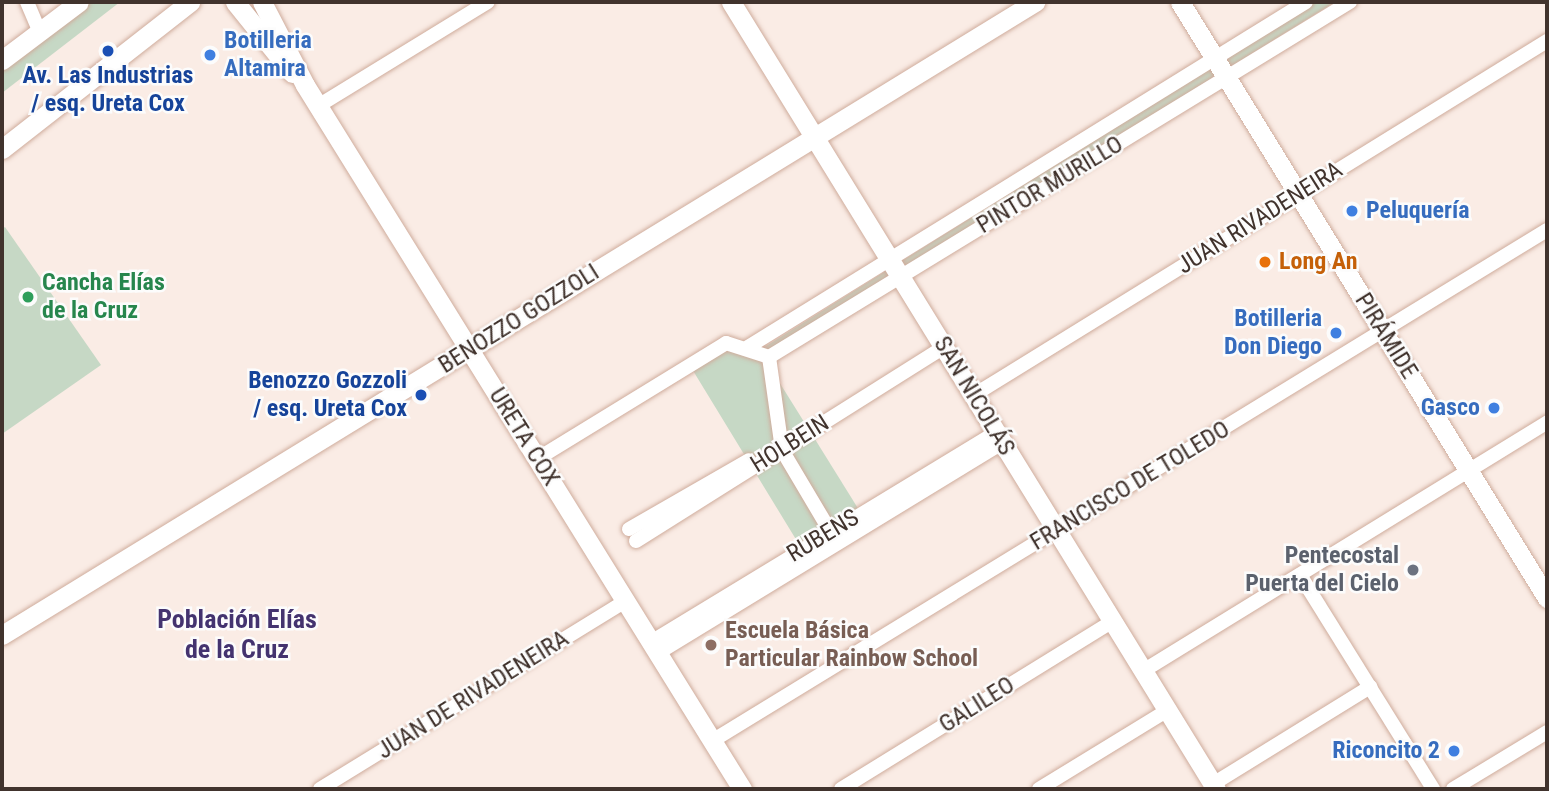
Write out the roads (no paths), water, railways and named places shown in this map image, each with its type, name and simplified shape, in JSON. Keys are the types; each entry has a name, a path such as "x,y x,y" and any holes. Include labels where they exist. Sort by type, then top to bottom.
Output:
{"street":[{"path":"27,2 40,32"},
{"path":"2,60 79,2"},
{"path":"2,149 190,2"},
{"name":"URETA COX","path":"235,2 306,85"},
{"name":"URETA COX","path":"262,2 318,106 742,789"},
{"path":"318,106 488,2"},
{"name":"SAN NICOLÁS","path":"732,2 1215,787"},
{"name":"BENOZZO GOZZOLI","path":"2,635 1035,2"},
{"name":"PIRÁMIDE","path":"1180,2 1469,471 1544,586"},
{"name":"PINTOR MURILLO","path":"537,458 726,343 748,347 769,356 895,267 1215,58 1306,2"},
{"name":"PINTOR MURILLO","path":"748,347 895,267 1227,78 1350,2"},
{"name":"JUAN RIVADENEIRA","path":"974,395 1547,41"},
{"name":"FRANCISCO DE TOLEDO","path":"712,741 1547,230"},
{"name":"HOLBEIN","path":"633,535 944,347"},
{"path":"769,356 781,446 830,531"},
{"path":"1143,671 1547,422"},
{"name":"RUBENS","path":"655,648 830,531 999,437"},
{"name":"RUBENS","path":"655,648 999,437"},
{"path":"1300,575 1433,789"},
{"name":"JUAN DE RIVADENEIRA","path":"320,789 626,601"},
{"name":"GALILEO","path":"841,789 1113,621"},
{"path":"1215,787 1370,687"},
{"path":"1038,789 1168,710"},
{"path":"1453,789 1547,732"}],"place":[{"name":"Av. Las Industrias / esq. Ureta Cox","path":"108,51"},
{"name":"Botilleria Altamira","path":"210,55"},
{"name":"Peluquería","path":"1352,211"},
{"name":"Long An","path":"1265,262"},
{"name":"Cancha Elías de la Cruz","path":"28,297"},
{"name":"Botilleria Don Diego","path":"1336,333"},
{"name":"Benozzo Gozzoli / esq. Ureta Cox","path":"421,395"},
{"name":"Gasco","path":"1494,408"},
{"name":"Pentecostal Puerta del Cielo","path":"1413,570"},
{"name":"Escuela Básica Particular Rainbow School","path":"711,645"},
{"name":"Riconcito 2","path":"1454,751"}],"district":[{"name":"Población Elías de la Cruz","path":"237,635"}]}
